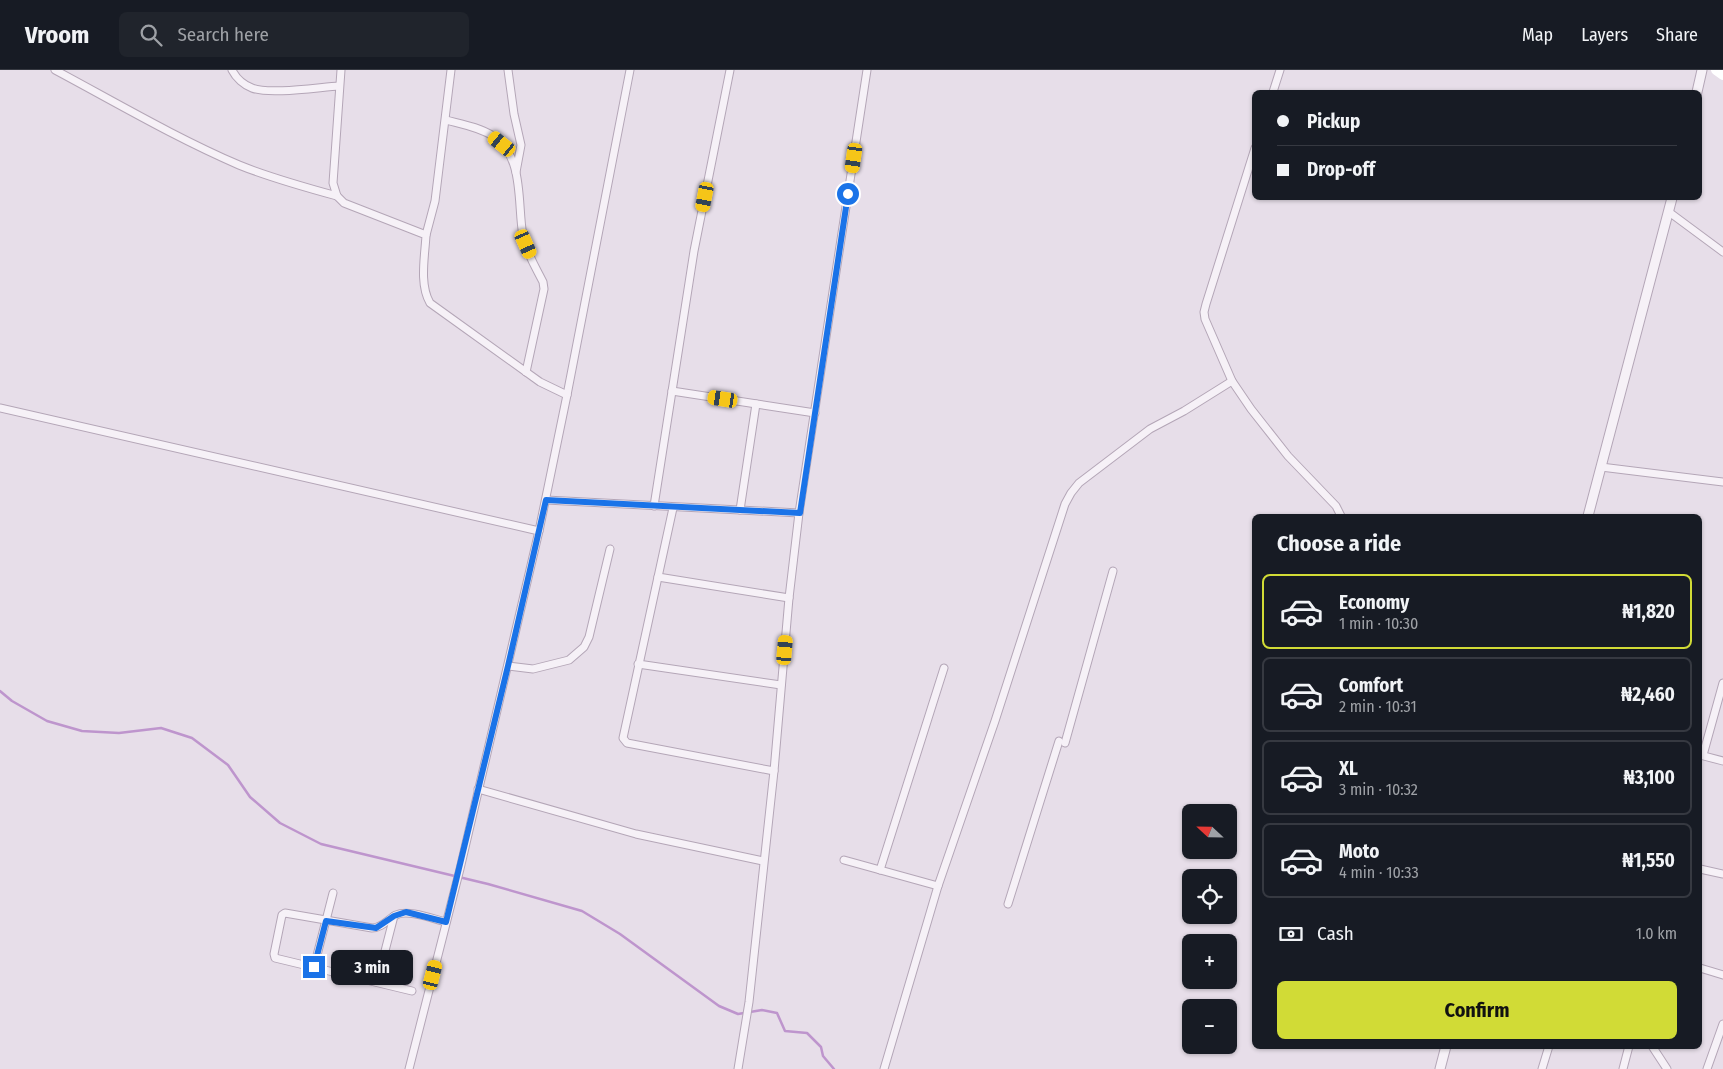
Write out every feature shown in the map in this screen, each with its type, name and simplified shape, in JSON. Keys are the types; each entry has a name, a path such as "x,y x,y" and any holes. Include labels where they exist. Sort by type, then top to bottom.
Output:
{"main road":[{"path":"1716,70 1723,75"}],"street":[{"path":"55,70 205,149 240,165 284,182 337,196 352,206 426,235"},
{"path":"232,70 238,79 256,90 283,91 340,86"},
{"path":"337,196 333,183 341,70"},
{"path":"451,70 435,201 426,235 425,295 430,303 526,372 548,387 567,395"},
{"path":"508,70 514,114 521,145 516,172"},
{"path":"409,1069 508,666 546,500 630,70"},
{"path":"654,506 694,251 730,70"},
{"path":"738,1069 748,1004 774,771 789,598 800,513 867,70"},
{"path":"1273,90 1280,70"},
{"path":"1697,90 1702,70"},
{"path":"446,120 493,136 509,152 516,172 523,236 544,289 526,372"},
{"path":"1252,158 1204,312 1205,319 1232,381 1288,456 1336,506 1339,514"},
{"path":"1589,514 1672,200"},
{"path":"1669,212 1723,252"},
{"path":"884,1069 938,886 995,721 1065,504 1071,493 1080,483 1150,429 1184,411 1232,381"},
{"path":"672,391 815,413"},
{"path":"740,510 756,404"},
{"path":"0,408 539,531"},
{"path":"1601,467 1723,482"},
{"path":"546,500 800,513"},
{"path":"673,508 623,735 627,743 774,771"},
{"path":"508,666 533,669 542,668 569,660 584,647 589,637 610,549"},
{"path":"1008,904 1062,742 1113,571"},
{"path":"658,577 789,598"},
{"path":"638,664 782,685"},
{"path":"880,870 944,668"},
{"path":"1702,752 1723,683"},
{"path":"1702,755 1723,761"},
{"path":"478,789 636,834 763,861"},
{"path":"844,860 938,886"},
{"path":"1702,869 1723,874"},
{"path":"314,967 332,893"},
{"path":"412,991 275,958 274,954 281,917 286,913 372,928 382,925 394,916 406,912 446,922"},
{"path":"377,982 394,916"},
{"path":"1702,969 1723,975"},
{"path":"1707,1069 1723,1024"},
{"path":"1440,1069 1445,1049"},
{"path":"1542,1069 1547,1049"},
{"path":"1623,1069 1628,1049"},
{"path":"1654,1049 1667,1069"}],"waterway":[{"path":"0,691 12,701 47,721 82,731 119,733 161,728 192,738 228,765 250,797 280,823 321,844 488,884 582,911 620,934 719,1006 738,1014 762,1010 777,1013 785,1031 807,1033 821,1047 823,1056 834,1069"}],"route":[{"path":"314,967 326,921 376,928 394,916 406,912 446,922 546,500 800,513 848,194"}]}
